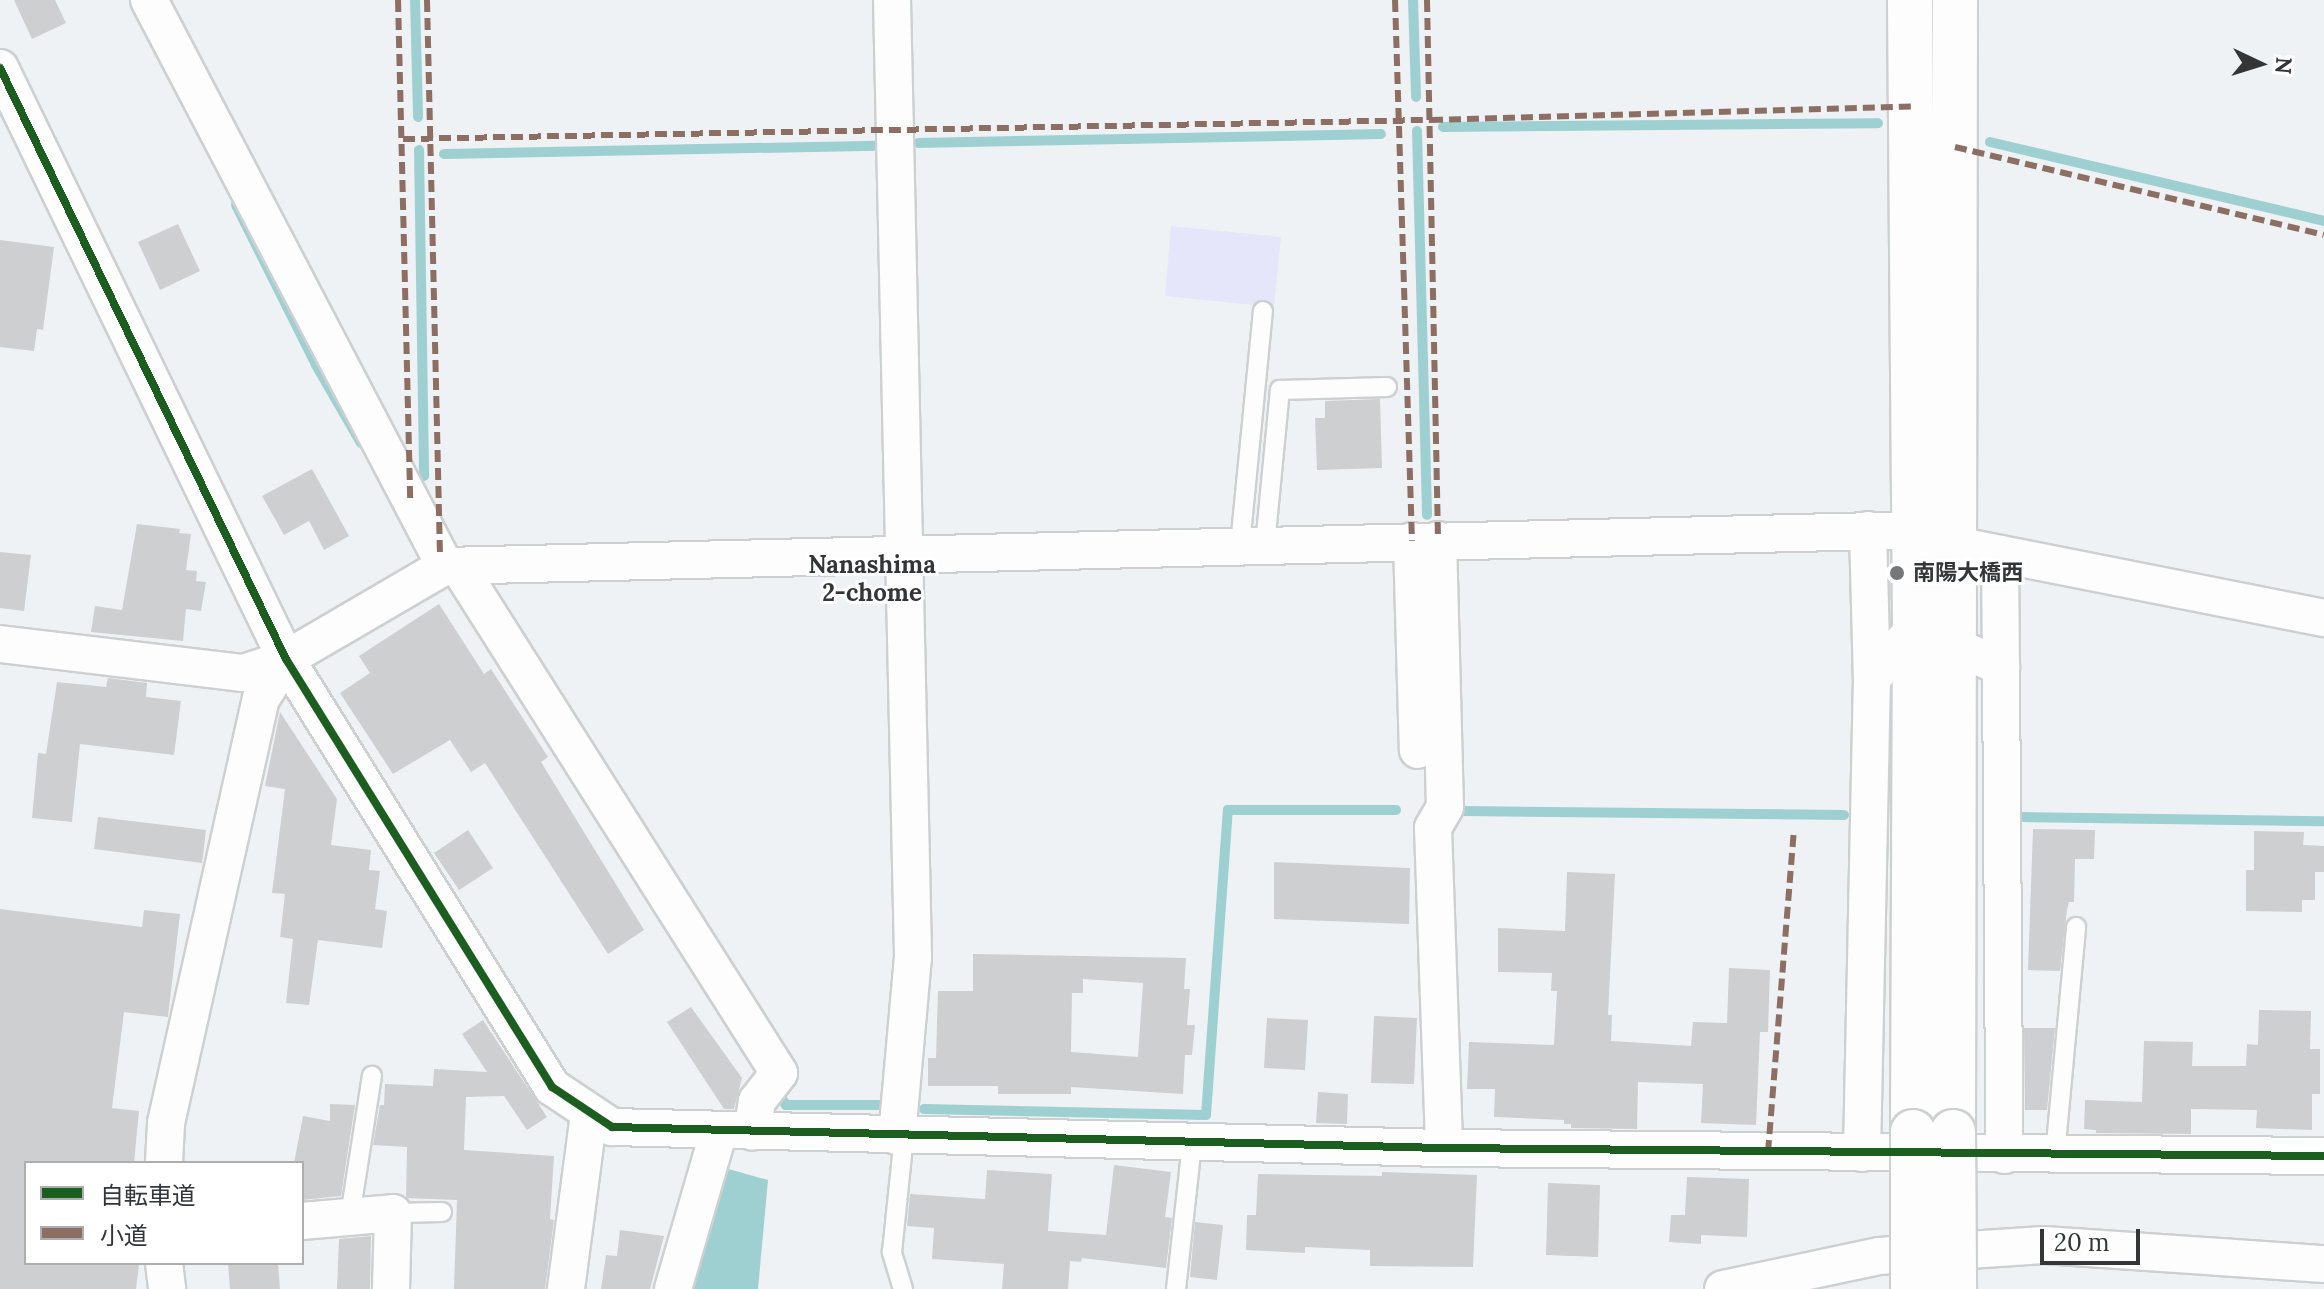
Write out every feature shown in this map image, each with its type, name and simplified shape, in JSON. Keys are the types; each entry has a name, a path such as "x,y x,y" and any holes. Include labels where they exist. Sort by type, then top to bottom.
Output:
{"street":[{"path":"149,0 452,566 779,1073 735,1131 673,1289"},
{"path":"892,0 913,957 900,1136"},
{"path":"1910,0 1915,627 1933,1132 1954,1289"},
{"path":"1913,1289 1933,1132 1955,646 1955,0"},
{"path":"0,68 286,659 552,1087 612,1127 1444,1148 2324,1156"},
{"path":"1862,1153 1872,679 1868,530"},
{"path":"0,644 243,673 286,659 452,566 1914,530"},
{"path":"1425,540 1445,807 1433,828 1444,1148"},
{"path":"1955,545 2324,618"},
{"path":"2000,554 2004,1155"},
{"path":"1872,679 1915,627"},
{"path":"1955,646 2001,667"},
{"path":"164,1161 166,1123 261,699 286,659"},
{"path":"566,1289 589,1114"},
{"path":"304,1221 393,1213 391,1289"},
{"path":"1723,1289 1879,1256 2044,1245 2324,1264"},
{"path":"164,1265 167,1289"}],"lane":[{"path":"1252,545 1263,311"},
{"path":"1252,545 1280,390 1387,387"},
{"path":"2055,1155 2076,927"},
{"path":"350,1216 372,1076"},
{"path":"900,1136 892,1252 903,1289"},
{"path":"1176,1289 1192,1143"},
{"path":"393,1213 442,1212"}],"shaded area":[{"path":"1171,226 1281,237 1274,307 1165,296"},
{"path":"725,1168 768,1180 758,1289 687,1289"}],"building":[{"path":"14,0 55,0 66,23 32,39"},
{"path":"178,224 200,271 160,290 138,242"},
{"path":"0,240 54,247 43,330 37,329 34,351 0,347"},
{"path":"1380,399 1382,468 1317,470 1315,418 1325,418 1325,401"},
{"path":"312,469 349,536 324,550 309,521 284,535 262,496"},
{"path":"137,524 180,529 179,533 191,534 186,570 197,571 196,581 206,582 201,611 186,609 183,641 91,632 95,606 122,610"},
{"path":"0,552 31,555 24,611 0,608"},
{"path":"439,604 484,674 491,669 548,757 541,762 644,930 608,954 485,763 471,772 450,740 393,774 340,693 370,673 359,656"},
{"path":"108,678 147,683 146,697 181,701 174,755 80,744 72,822 32,818 38,753 46,754 57,682 106,687"},
{"path":"280,712 337,799 331,845 371,850 369,870 380,871 375,909 387,911 382,948 318,940 309,1005 286,1003 293,939 280,937 285,894 272,893 285,789 265,786"},
{"path":"98,817 206,830 202,863 94,849"},
{"path":"2033,829 2095,830 2094,859 2075,859 2074,902 2069,902 2067,910 2060,971 2028,970"},
{"path":"468,830 493,868 459,890 434,853"},
{"path":"2254,831 2304,832 2303,845 2324,846 2324,872 2315,872 2315,900 2302,900 2302,912 2246,911 2246,870 2254,870"},
{"path":"1274,862 1410,868 1409,924 1274,919"},
{"path":"1567,872 1615,874 1608,1015 1612,1015 1611,1041 1691,1046 1693,1022 1727,1023 1729,968 1770,970 1768,1032 1760,1032 1756,1125 1701,1123 1703,1084 1638,1082 1637,1129 1571,1128 1571,1124 1564,1124 1564,1120 1494,1117 1495,1089 1467,1089 1469,1042 1554,1045 1557,991 1551,991 1552,973 1498,972 1498,928 1565,931"},
{"path":"0,909 142,927 144,910 180,914 168,1017 124,1012 112,1108 139,1111 134,1161 24,1161 24,1265 139,1265 136,1289 0,1289"},
{"path":"973,954 1186,958 1184,989 1190,989 1187,1025 1195,1025 1192,1055 1185,1055 1183,1094 1071,1087 1071,1094 998,1094 998,1086 928,1086 928,1058 936,1058 938,991 973,991","holes":["1083,979 1143,983 1138,1057 1071,1052 1072,993 1083,993"]},
{"path":"691,1007 742,1078 734,1109 724,1109 667,1022"},
{"path":"2259,1010 2311,1011 2310,1049 2320,1049 2320,1094 2312,1094 2312,1130 2256,1128 2257,1110 2191,1109 2191,1134 2096,1133 2096,1130 2084,1129 2085,1100 2142,1102 2144,1041 2193,1042 2192,1066 2246,1066 2247,1044 2258,1045"},
{"path":"1374,1016 1417,1018 1414,1084 1371,1083"},
{"path":"1267,1018 1308,1020 1305,1070 1264,1068"},
{"path":"483,1020 547,1117 527,1130 504,1096 466,1097 464,1150 554,1156 550,1219 554,1220 545,1289 454,1289 457,1200 406,1198 407,1147 373,1145 380,1105 384,1105 385,1084 433,1086 434,1069 487,1072 462,1034"},
{"path":"2024,1028 2055,1028 2047,1110 2025,1110"},
{"path":"1318,1092 1348,1094 1347,1124 1316,1123"},
{"path":"330,1104 355,1105 341,1196 304,1200 304,1161 294,1161 303,1116 330,1121"},
{"path":"1114,1165 1171,1172 1165,1217 1172,1218 1166,1268 1082,1258 1081,1262 1070,1261 1068,1289 1002,1289 1004,1264 932,1259 934,1228 907,1226 910,1194 985,1199 987,1170 1052,1174 1048,1231 1106,1235"},
{"path":"1382,1172 1477,1175 1473,1267 1370,1266 1370,1250 1305,1247 1305,1253 1246,1250 1247,1215 1256,1215 1258,1174 1382,1176"},
{"path":"1687,1177 1749,1179 1747,1237 1701,1235 1701,1244 1669,1242 1671,1215 1685,1215"},
{"path":"1548,1183 1600,1185 1598,1257 1546,1255"},
{"path":"1195,1222 1223,1225 1217,1280 1190,1277"},
{"path":"620,1230 664,1236 650,1289 601,1289 606,1255 617,1256"},
{"path":"371,1236 370,1289 337,1289 339,1239"},
{"path":"228,1265 278,1265 280,1289 230,1289"}],"waterway":[{"path":"415,0 418,117"},
{"path":"1413,0 1416,97"},
{"path":"1443,127 1878,123"},
{"path":"1417,131 1427,515"},
{"path":"918,143 1381,134"},
{"path":"1990,142 2324,221"},
{"path":"444,154 878,146"},
{"path":"419,150 424,476"},
{"path":"236,205 316,365 361,443"},
{"path":"924,1109 1206,1115 1228,810 1396,810"},
{"path":"1462,811 1844,815"},
{"path":"2023,817 2324,821"},
{"path":"779,1094 786,1105 882,1105"}],"marked path":[{"path":"398,0 410,499"},
{"path":"427,0 440,556"},
{"path":"1395,0 1412,541"},
{"path":"1427,0 1438,540"},
{"path":"403,139 1431,120 1911,107"},
{"path":"1955,147 2324,235"},
{"path":"1768,1152 1794,830"}],"cycle path":[{"path":"0,68 286,659 552,1087 612,1127 1444,1148 2324,1156"}],"place":[{"name":"南陽大橋西","path":"1897,573"}],"district":[{"name":"Nanashima 2-chome","path":"872,579"}]}
